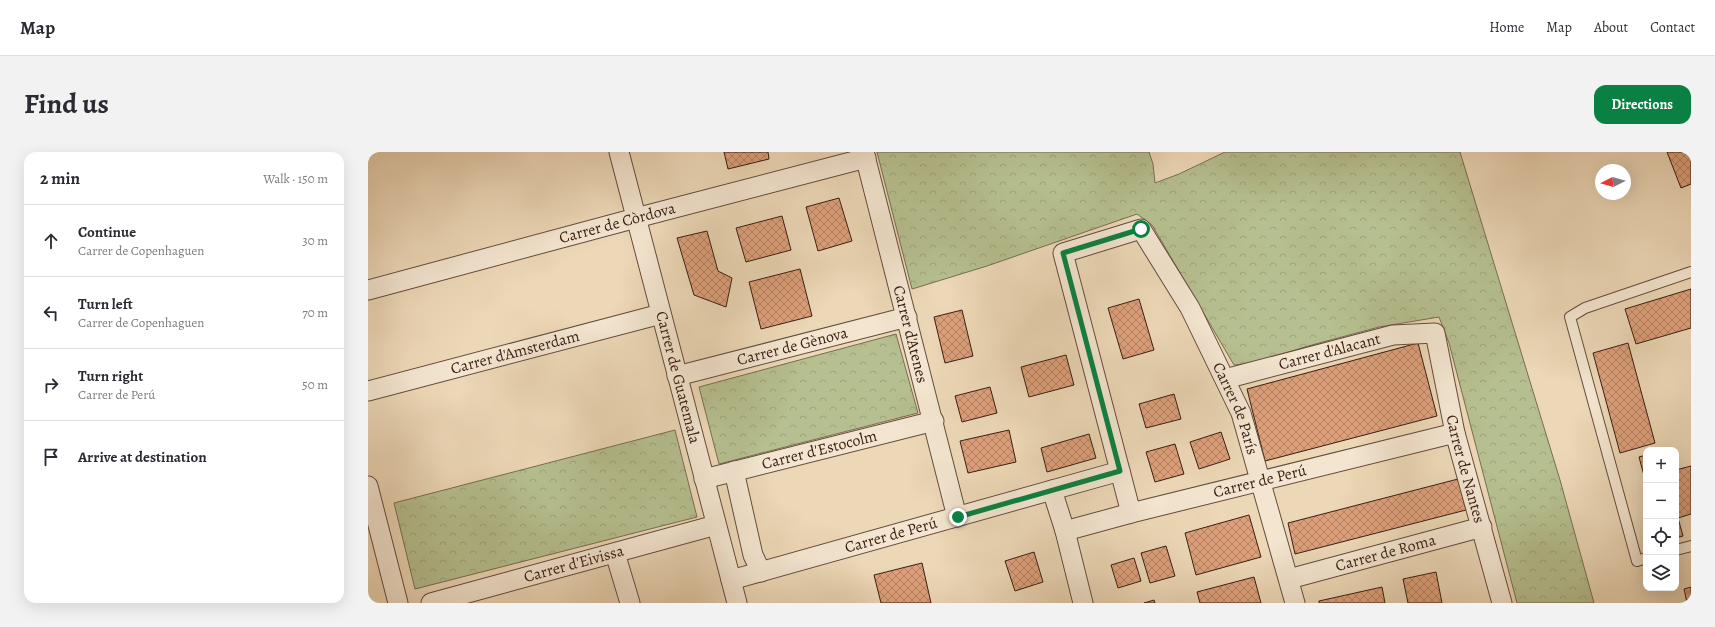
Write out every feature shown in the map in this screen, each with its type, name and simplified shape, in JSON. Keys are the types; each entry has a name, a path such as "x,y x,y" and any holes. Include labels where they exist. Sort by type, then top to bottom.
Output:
{"street":[{"name":"Carrer de Guatemala","path":"619,152 716,525 738,603"},
{"name":"Carrer de Còrdova","path":"368,290 865,155"},
{"name":"Carrer d'Atenes","path":"865,155 958,517"},
{"name":"Carrer de París","path":"1120,471 1063,253 1141,229 1190,308 1241,413 1295,603"},
{"name":"Carrer d'Amsterdam","path":"368,391 661,314"},
{"name":"Carrer de Gènova","path":"677,376 907,317"},
{"name":"Carrer d'Alacant","path":"1225,379 1393,335 1435,333"},
{"name":"Carrer de Nantes","path":"1435,333 1455,433 1502,603"},
{"name":"Carrer d'Estocolm","path":"704,479 934,421"},
{"name":"Carrer de Perú","path":"1065,531 1131,513 1455,433"},
{"name":"Carrer de Perú","path":"731,580 1120,471"},
{"path":"1120,471 1131,513"},
{"path":"734,472 753,555 761,572"},
{"path":"368,486 398,603"},
{"path":"1052,490 1065,531 1083,603"},
{"name":"Carrer d'Eivissa","path":"431,603 716,525"},
{"name":"Carrer de Roma","path":"1289,579 1482,527"},
{"path":"615,553 630,603"}],"lane":[{"path":"1643,559 1637,561 1570,316 1585,308 1691,272"},
{"path":"1679,549 1691,546"}],"green space":[{"path":"877,152 1149,152 1153,164 1155,183 1179,174 1225,152 1460,152 1560,480 1594,603 1517,603 1449,343 1439,317 1379,327 1308,346 1255,363 1234,365 1152,225 1137,214 987,266 912,289"},
{"path":"896,334 918,413 719,464 699,387"},
{"path":"675,430 697,517 415,589 394,503"}],"building":[{"path":"724,152 768,152 769,159 728,169"},
{"path":"1667,152 1691,152 1691,184 1681,188"},
{"path":"839,198 852,241 818,251 806,207"},
{"path":"782,216 791,250 746,262 736,228"},
{"path":"707,231 718,271 732,278 726,307 694,295 677,238"},
{"path":"800,269 812,316 761,329 749,282"},
{"path":"1691,289 1691,328 1636,344 1625,309"},
{"path":"1139,299 1154,350 1123,359 1108,308"},
{"path":"962,310 973,356 945,363 934,317"},
{"path":"1418,343 1437,416 1265,461 1247,389"},
{"path":"1628,343 1655,443 1620,453 1593,353"},
{"path":"1066,355 1074,385 1029,397 1021,367"},
{"path":"990,387 997,413 962,422 955,396"},
{"path":"1174,394 1181,419 1146,428 1139,404"},
{"path":"1009,430 1016,462 968,473 960,441"},
{"path":"1221,432 1230,459 1199,469 1190,442"},
{"path":"1089,434 1096,458 1047,472 1041,448"},
{"path":"1175,444 1184,474 1155,482 1146,452"},
{"path":"1643,456 1643,472 1639,457"},
{"path":"1691,466 1691,514 1679,518 1679,483 1679,469"},
{"path":"1458,479 1466,510 1295,554 1288,523"},
{"path":"1249,515 1261,557 1196,575 1185,533"},
{"path":"1679,522 1683,536 1679,537"},
{"path":"1166,546 1175,576 1150,583 1141,553"},
{"path":"1034,552 1043,582 1015,591 1005,561"},
{"path":"1134,558 1141,581 1118,588 1111,565"},
{"path":"922,563 931,603 881,603 874,575"},
{"path":"1436,572 1442,603 1408,603 1403,579"},
{"path":"1254,577 1261,603 1200,603 1197,592"},
{"path":"1382,587 1385,603 1319,603 1319,601"},
{"path":"1691,587 1691,603 1687,603 1684,589"},
{"path":"1154,600 1155,603 1144,603"}],"route":[{"path":"958,517 1120,471 1063,253 1141,229"}]}
